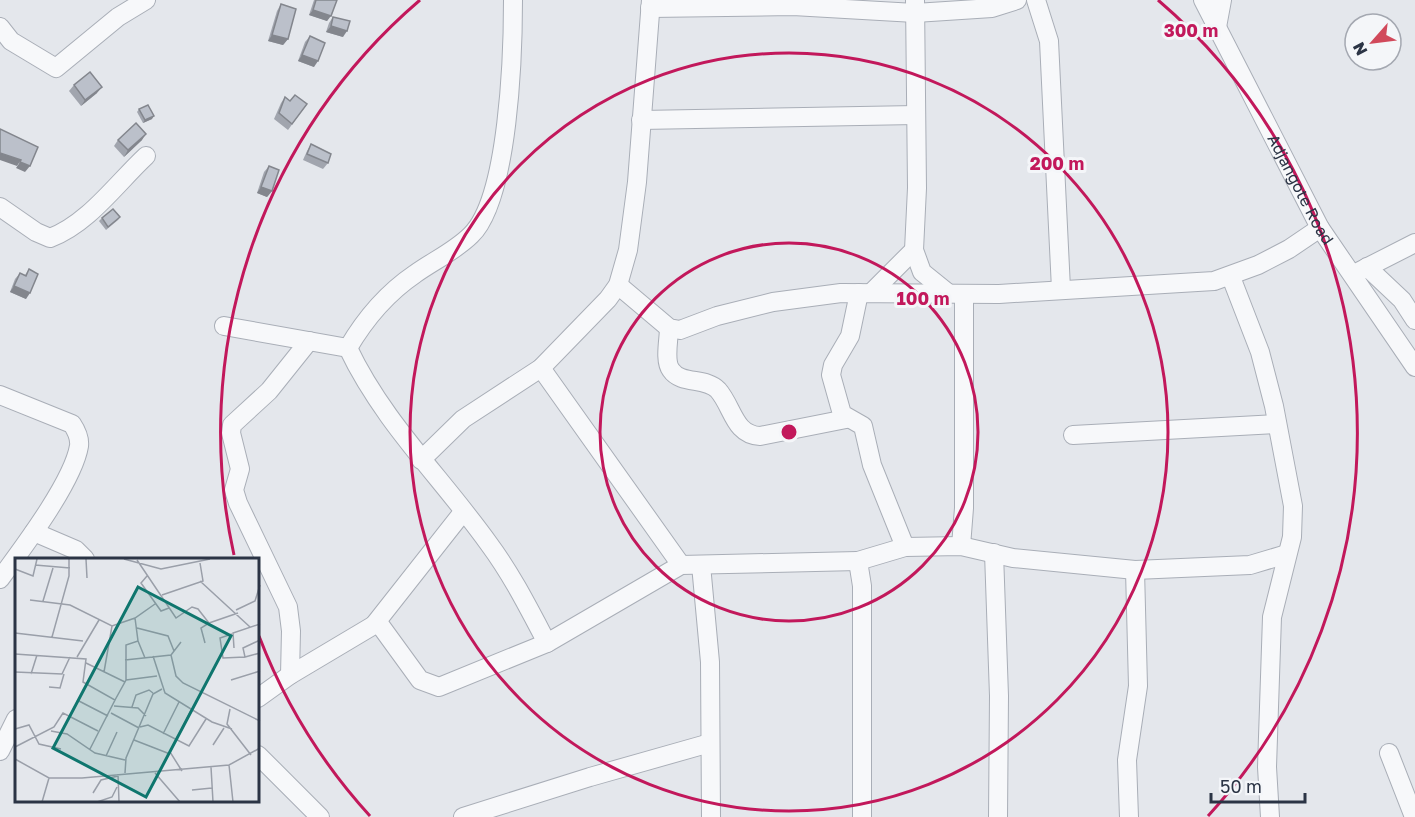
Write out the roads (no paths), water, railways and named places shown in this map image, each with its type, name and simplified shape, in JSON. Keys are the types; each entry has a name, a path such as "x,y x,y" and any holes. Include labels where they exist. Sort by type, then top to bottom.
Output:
{"street":[{"path":"0,27 11,41 56,68 118,17 146,0"},
{"path":"348,348 367,320 391,292 472,234 488,211 501,162 513,41 513,0"},
{"path":"421,460 464,419 541,368 608,299 618,285 628,250 642,120 651,4 993,8 1017,0"},
{"path":"1036,0 1049,41 1061,289"},
{"name":"Adjangote Road","path":"1203,0 1320,228 1415,367"},
{"path":"1217,27 1222,0"},
{"path":"915,6 917,188 914,250 922,272 957,295"},
{"path":"642,120 916,115"},
{"path":"0,207 36,232 50,238 60,234 97,205 146,156"},
{"path":"618,285 669,328 680,330 717,316 773,302 865,293 957,295 1205,282 1232,277 1289,249 1320,228"},
{"path":"1351,276 1415,243"},
{"path":"846,419 842,414 831,375 833,364 850,336 865,293 914,250"},
{"path":"1367,267 1402,300 1415,320"},
{"path":"1232,277 1260,352 1293,506 1292,537 1272,617 1267,767 1270,817"},
{"path":"957,295 964,508 961,546"},
{"path":"224,326 348,348"},
{"path":"669,328 668,364 671,370 677,376 710,384 717,390 741,429 750,435 760,436 846,419 858,421 863,426 872,465 905,548"},
{"path":"290,675 291,632 288,607 234,490 240,469 231,433 236,418 269,391 309,340"},
{"path":"348,348 373,396 421,460 489,543 518,586 547,643"},
{"path":"541,368 681,565"},
{"path":"0,395 72,424 78,433 79,446 67,476 34,531 0,579"},
{"path":"1073,435 1277,424"},
{"path":"406,440 440,440"},
{"path":"260,697 290,675 374,625 464,512"},
{"path":"34,531 76,550 84,558"},
{"path":"374,625 380,626 420,680 439,687 547,643 681,565 858,561 905,548 961,546 1013,558 1135,570 1250,566 1287,554"},
{"path":"994,553 999,696 998,817"},
{"path":"858,561 862,586 862,817"},
{"path":"701,565 710,662 711,817"},
{"path":"1129,817 1127,760 1138,686 1135,570"},
{"path":"0,751 15,721"},
{"path":"463,817 590,777 710,743"},
{"path":"1389,753 1414,817"},
{"path":"260,757 320,817"}]}
